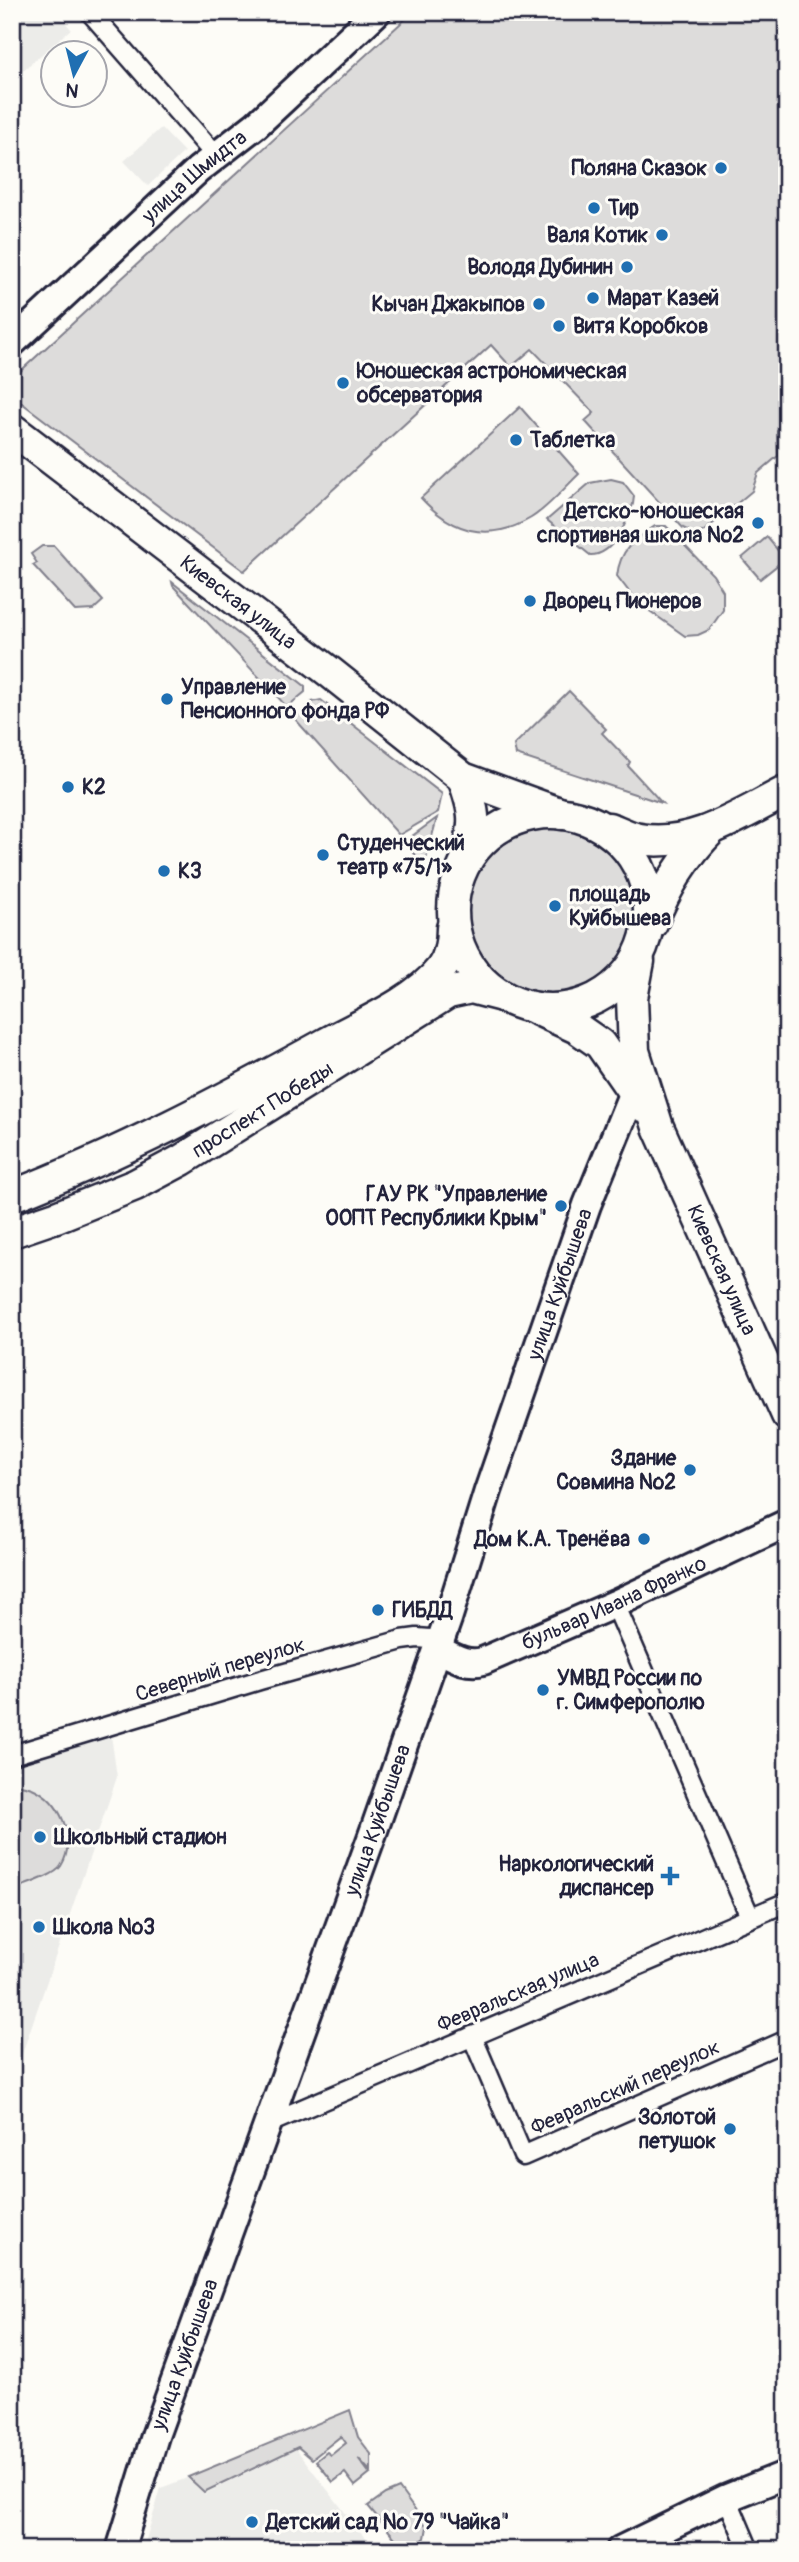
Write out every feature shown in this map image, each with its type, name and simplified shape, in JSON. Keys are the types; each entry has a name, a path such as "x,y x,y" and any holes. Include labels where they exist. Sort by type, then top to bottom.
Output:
{"main road":[{"name":"улица Шмидта","path":"12,343 198,170 256,125 377,12"},
{"name":"Киевская улица","path":"12,429 331,673 463,778 571,815"},
{"path":"463,778 475,819 454,895 452,910 456,941 462,955 481,978 517,1002 548,1009 582,1005 619,983 632,968 642,948 665,890 696,845 712,829"},
{"path":"465,863 480,844 517,819 540,814 571,815 639,839 679,839 712,829 787,791"},
{"path":"571,815 598,825 617,838 632,854 643,874 649,896 650,918 642,948"},
{"name":"проспект Победы","path":"12,1196 115,1153 209,1107 394,1006 427,983 448,959 452,940 452,910"},
{"name":"Киевская улица","path":"642,948 632,999 634,1051 658,1127 787,1415"},
{"name":"проспект Победы","path":"12,1232 135,1185 182,1160 448,993 471,988 517,1002"},
{"name":"Киевская улица","path":"517,1002 577,1028 600,1044 658,1127"},
{"name":"улица Куйбышева","path":"120,2550 155,2437 438,1649 488,1491 587,1205 633,1093"},
{"name":"бульвар Ивана Франко","path":"438,1649 461,1661 474,1663 615,1604 787,1523"},
{"path":"620,2550 727,2498 787,2474"}],"street":[{"path":"90,12 216,156"},
{"path":"615,1604 750,1917"},
{"name":"Северный переулок","path":"12,1755 402,1640 430,1639 438,1649"},
{"name":"Февральская улица","path":"267,2124 787,1902"},
{"name":"Февральский переулок","path":"472,2036 523,2156 787,2040"},
{"path":"727,2498 749,2550"}],"shaded area":[{"path":"12,12 56,12 71,29 61,38 38,38 38,58 12,80"},
{"path":"413,12 787,12 787,424 777,431 778,456 758,473 752,491 704,531 695,534 683,528 585,421 594,413 532,349 511,367 491,345 244,571 14,397 14,377"},
{"path":"161,128 184,152 148,186 124,161"},
{"name":"Таблетка","path":"520,407 579,474 538,514 515,526 500,530 486,532 458,526 433,510 421,498"},
{"path":"611,479 623,482 634,496 633,504 618,537 606,550 590,555 547,520 590,483"},
{"path":"655,526 666,526 713,575 723,591 723,610 709,630 698,635 685,636 637,602 617,576 621,559 629,546"},
{"path":"767,537 785,559 760,579 742,558"},
{"path":"42,546 54,546 103,601 93,610 75,611 33,565 37,563 31,554"},
{"path":"172,582 305,686 305,692 287,707"},
{"path":"569,691 606,729 602,733 630,762 628,766 662,803 516,755 514,745"},
{"path":"321,700 442,794 438,812 399,835 295,719 312,702"},
{"path":"437,818 424,866 404,842"},
{"path":"551,829 582,836 609,853 626,880 633,911 626,942 609,969 582,986 551,993 520,986 493,969 476,942 469,911 476,880 493,853 520,836"},
{"name":"Школа №3","path":"111,1735 117,1777 12,2083 12,1765"},
{"name":"Школьный стадион","path":"12,1785 32,1788 51,1801 63,1821 68,1844 58,1870 12,1890"},
{"path":"350,2410 358,2437 371,2454 371,2472 358,2458 370,2474 355,2486 345,2473 333,2482 316,2461 327,2452 331,2455 346,2443 341,2436 312,2459 298,2447 204,2492 188,2477"},
{"name":"Детский сад № 79 \"Чайка\"","path":"296,2449 374,2550 143,2550 161,2488 187,2478 204,2494"},
{"path":"399,2488 427,2527 425,2538 415,2546 399,2543 368,2506"}],"place":[{"name":"Поляна Сказок","path":"721,168"},
{"name":"Тир","path":"594,208"},
{"name":"Валя Котик","path":"662,235"},
{"name":"Володя Дубинин","path":"627,267"},
{"name":"Марат Казей","path":"593,298"},
{"name":"Кычан Джакыпов","path":"539,304"},
{"name":"Витя Коробков","path":"559,326"},
{"name":"Юношеская астрономическая обсерватория","path":"343,383"},
{"name":"Таблетка","path":"516,440"},
{"name":"Детско-юношеская спортивная школа №2","path":"758,523"},
{"name":"Дворец Пионеров","path":"530,601"},
{"name":"Управление Пенсионного фонда РФ","path":"167,699"},
{"name":"К2","path":"68,787"},
{"name":"Студенческий театр «75/1»","path":"323,855"},
{"name":"К3","path":"164,871"},
{"name":"площадь Куйбышева","path":"555,906"},
{"name":"ГАУ РК \"Управление ООПТ Республики Крым\"","path":"561,1206"},
{"name":"Здание Совмина №2","path":"690,1470"},
{"name":"Дом К.А. Тренёва","path":"644,1539"},
{"name":"ГИБДД","path":"378,1610"},
{"name":"УМВД России по г. Симферополю","path":"543,1690"},
{"name":"Школьный стадион","path":"40,1837"},
{"name":"Наркологический диспансер","path":"670,1876"},
{"name":"Школа №3","path":"39,1927"},
{"name":"Золотой петушок","path":"730,2129"},
{"name":"Детский сад № 79 \"Чайка\"","path":"252,2522"}]}
